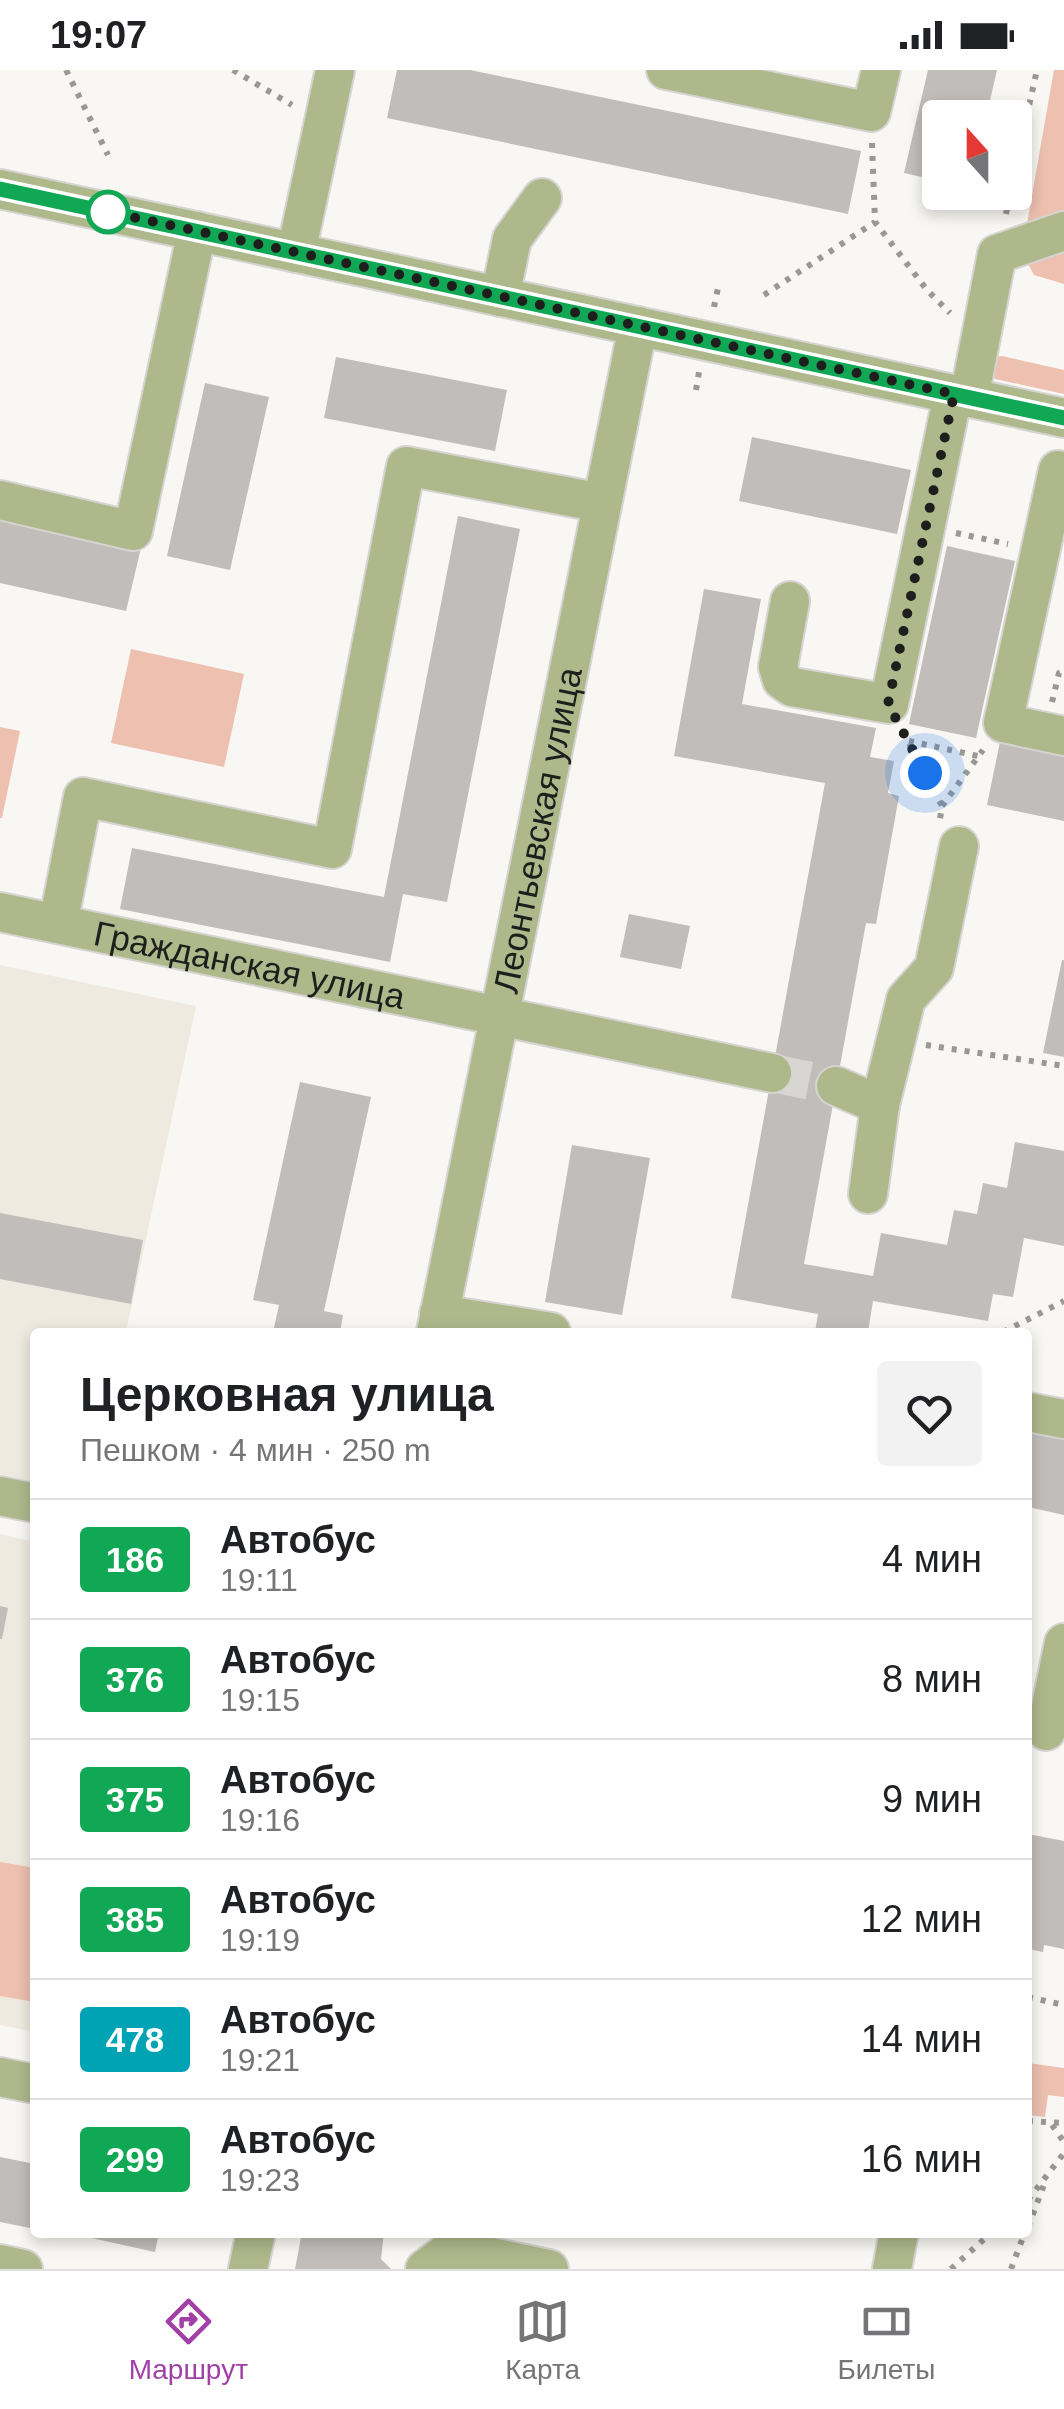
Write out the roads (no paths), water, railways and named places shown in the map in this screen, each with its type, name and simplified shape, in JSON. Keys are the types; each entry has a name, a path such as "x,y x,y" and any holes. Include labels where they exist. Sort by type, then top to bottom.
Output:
{"street":[{"path":"296,252 335,70"},
{"path":"666,70 872,112 881,70"},
{"path":"0,189 1064,418"},
{"path":"500,297 512,239 542,198"},
{"path":"790,601 778,667 782,680 792,687 888,704 926,527 980,341 997,254 1064,231"},
{"path":"0,500 133,531 197,232"},
{"name":"Леонтьевская улица","path":"438,1324 638,326"},
{"path":"58,924 84,797 332,849 406,466 602,503"},
{"path":"1058,470 1003,723 1064,736"},
{"path":"868,1194 880,1105 906,999 934,968 957,856"},
{"name":"Гражданская улица","path":"0,912 772,1073"},
{"path":"836,1086 880,1105"},
{"path":"438,1324 495,1328"},
{"path":"1032,1413 1064,1419"},
{"path":"0,1496 30,1503"},
{"path":"1046,1731 1064,1643"},
{"path":"0,2077 30,2083"},
{"path":"248,2269 255,2238"},
{"path":"892,2269 897,2238"},
{"path":"424,2269 452,2248 549,2269"},
{"path":"0,2264 23,2269"}],"tunnel":[{"path":"772,1073 836,1086"}]}
